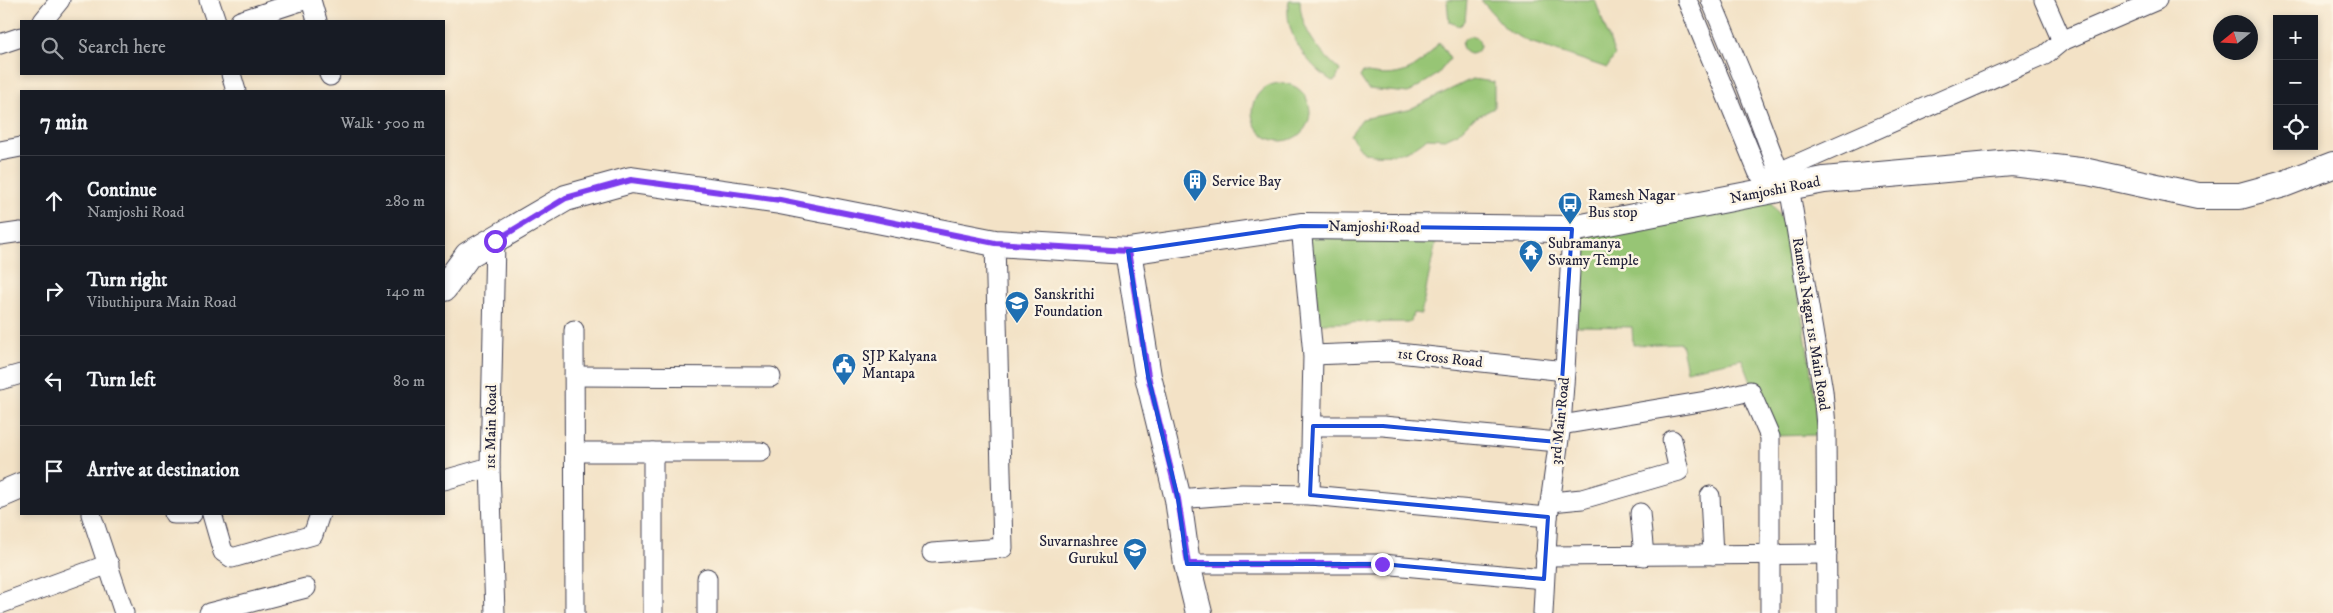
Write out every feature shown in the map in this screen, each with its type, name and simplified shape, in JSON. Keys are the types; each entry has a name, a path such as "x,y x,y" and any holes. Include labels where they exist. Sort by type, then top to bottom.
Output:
{"main road":[{"name":"Namjoshi Road","path":"445,287 468,255 566,198 631,180 780,200 995,243 1128,251 1301,226 1572,229 1781,183 2012,163 2088,172 2198,196 2240,196 2284,184 2333,165"},
{"path":"1128,251 1148,376 1178,499 1198,613"},
{"path":"0,496 20,486"}],"street":[{"path":"44,20 60,0"},
{"path":"209,0 216,20"},
{"path":"243,20 304,0"},
{"path":"311,0 316,20"},
{"path":"1688,0 1758,172 1781,183 2045,55 2062,41 2157,0"},
{"name":"Ramesh Nagar 1st Main Road","path":"1710,0 1747,87 1781,183 1823,392 1826,426 1827,613"},
{"path":"2044,0 2062,41"},
{"path":"0,44 20,37"},
{"path":"231,75 236,90"},
{"path":"0,150 20,147"},
{"path":"1301,226 1313,355 1313,426 1310,495"},
{"name":"3rd Main Road","path":"1543,613 1549,509 1560,434 1565,371 1572,229"},
{"path":"0,235 20,232"},
{"name":"1st Main Road","path":"495,241 490,467 495,613"},
{"path":"932,552 1003,548 995,243"},
{"path":"574,330 575,613"},
{"name":"1st Cross Road","path":"1313,355 1389,352 1565,371"},
{"path":"0,380 20,374"},
{"path":"574,376 771,377"},
{"path":"1313,426 1383,426 1560,434 1750,391 1770,437 1770,613"},
{"path":"1178,499 1242,494 1310,495 1549,509 1679,471 1672,440"},
{"path":"574,452 760,452"},
{"path":"653,452 653,613"},
{"path":"445,480 490,467"},
{"path":"1710,496 1714,555"},
{"path":"1640,513 1644,556"},
{"path":"91,515 124,613"},
{"path":"212,515 223,552 232,558 313,535 320,515"},
{"path":"1546,556 1827,554"},
{"path":"0,604 109,564"},
{"path":"1188,564 1382,564 1544,579"},
{"path":"707,578 707,613"},
{"path":"209,613 306,588"}],"highlighted area":[{"path":"1301,226 1572,229 1558,442 1383,426 1313,426 1310,495 1548,517 1544,579 1382,564 1187,564 1178,499 1148,376 1128,251"}],"green space":[{"path":"1289,0 1300,0 1303,21 1312,39 1325,56 1340,70 1336,80 1332,81 1314,66 1298,46 1289,24"},
{"path":"1447,0 1467,0 1465,21 1460,26 1449,22"},
{"path":"1481,0 1595,0 1615,55 1607,68 1530,42 1508,31"},
{"path":"1471,36 1477,39 1480,45 1477,51 1471,54 1465,51 1462,45 1465,39"},
{"path":"1439,42 1450,59 1437,75 1408,93 1368,89 1360,77 1363,72 1387,75 1407,71 1423,60"},
{"path":"1472,79 1494,82 1494,108 1471,120 1458,133 1445,139 1427,138 1420,144 1405,151 1382,154 1364,153 1350,135 1362,119 1408,110"},
{"path":"1275,83 1287,83 1302,91 1310,106 1310,118 1302,133 1287,141 1275,141 1260,133 1252,118 1252,106 1260,91"},
{"path":"1770,201 1788,229 1810,365 1818,435 1772,436 1742,359 1687,370 1681,343 1633,345 1632,327 1578,326 1568,316 1577,239"},
{"path":"1308,233 1437,236 1421,314 1413,313 1411,322 1320,323"}],"place":[{"name":"Service Bay","path":"1195,202"},
{"name":"Ramesh Nagar Bus stop","path":"1570,225"},
{"name":"Subramanya Swamy Temple","path":"1531,273"},
{"name":"Sanskrithi Foundation","path":"1017,324"},
{"name":"SJP Kalyana Mantapa","path":"844,386"},
{"name":"Suvarnashree Gurukul","path":"1135,571"}],"route":[{"path":"495,241 566,198 631,180 780,200 995,243 1128,251 1148,376 1178,499 1188,564 1382,564"}]}
